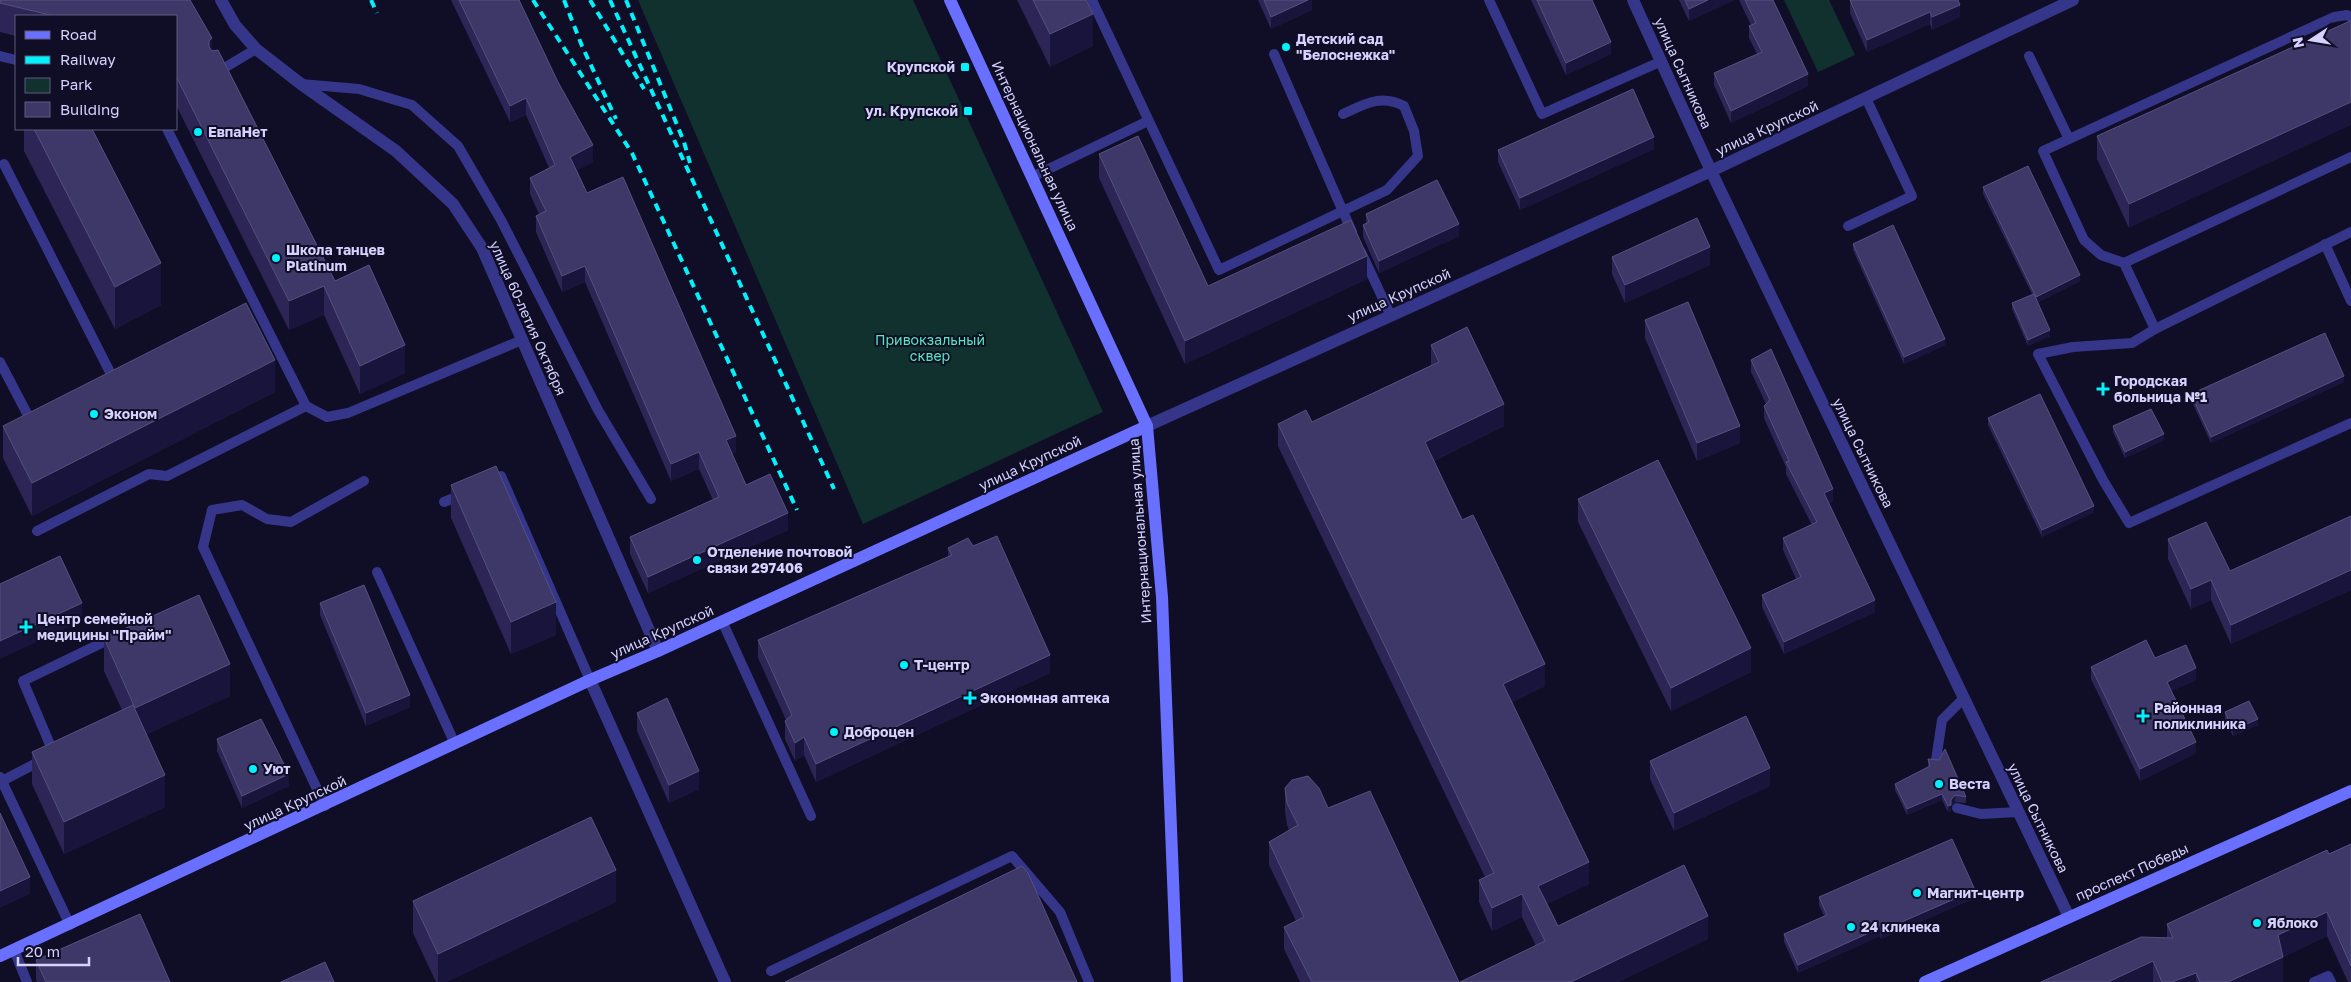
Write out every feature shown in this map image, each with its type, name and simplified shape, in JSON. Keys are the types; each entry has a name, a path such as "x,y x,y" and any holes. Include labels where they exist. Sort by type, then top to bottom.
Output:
{"street":[{"name":"улица 60-летия Октября","path":"221,0 235,25 256,49 301,84 396,151 453,204 482,248 658,651"},
{"name":"Интернациональная улица","path":"950,0 1147,426 1162,597 1177,982"},
{"name":"улица Сытникова","path":"1633,0 1711,171 2069,917"},
{"name":"улица Крупской","path":"0,956 325,806 590,680 658,651 1147,426 1711,171 2073,0"},
{"path":"590,680 725,982"},
{"name":"проспект Победы","path":"1926,982 2351,791"}],"lane":[{"path":"1092,0 1220,270 1387,190 1418,156 1414,131 1404,106 1392,100 1372,101 1343,114"},
{"path":"1489,0 1542,114 1662,61"},
{"path":"2155,329 2124,264 2101,255 2084,240 2043,151 2334,17 2348,15 2351,17"},
{"path":"215,73 256,49"},
{"path":"1274,54 1342,212 1390,316"},
{"path":"0,56 15,60"},
{"path":"2029,56 2069,139"},
{"path":"301,84 359,89 412,105 458,146 501,220 598,410 651,499"},
{"path":"1848,226 1912,196 1866,98"},
{"path":"1032,177 1148,121"},
{"path":"167,130 252,309 306,406 326,417 348,413 522,340"},
{"path":"2124,264 2351,157"},
{"path":"4,164 114,380"},
{"path":"2351,232 2155,329 2132,343 2073,347 2038,354 2103,480 2129,523 2351,423"},
{"path":"2325,244 2351,301"},
{"path":"0,362 32,423"},
{"path":"37,531 149,474 167,476 306,406"},
{"path":"444,502 501,476 590,680"},
{"path":"325,806 202,547 212,510 242,505 267,518 291,522 364,481"},
{"path":"377,572 454,744"},
{"path":"722,620 811,816"},
{"path":"70,924 1,780 54,754 23,681 112,638"},
{"path":"1936,760 1942,720 1964,698"},
{"path":"1957,808 1981,814 2018,812"},
{"path":"771,971 1012,856 1060,912 1089,982"},
{"path":"14,950 27,982"},
{"path":"2314,982 2328,976 2331,982"}],"green space":[{"name":"Привокзальный сквер","path":"638,0 913,0 1103,412 863,524"},
{"path":"1784,0 1829,0 1855,55 1818,72"}],"building":[{"path":"0,0 190,0 212,38 209,41 209,47 212,51 218,50 335,281 369,265 405,345 360,366 324,286 289,301 178,80 178,15 50,15 0,3"},
{"path":"459,0 519,0 558,82 593,145 570,157 587,193 623,177 736,436 726,440 746,485 770,474 788,513 648,577 630,537 719,497 699,452 671,464 585,266 562,276 536,216 546,211 530,178 555,165 526,98 510,106"},
{"path":"1033,0 1086,0 1093,14 1050,34"},
{"path":"1264,0 1308,0 1271,17"},
{"path":"1537,0 1592,0 1611,42 1566,63"},
{"path":"1685,0 1708,0 1689,9"},
{"path":"1745,0 1773,0 1808,74 1731,111 1714,73 1762,52 1749,26 1756,23"},
{"path":"1850,0 1958,0 1960,5 1932,17 1930,12 1867,40"},
{"path":"2350,21 2351,102 2129,204 2097,136"},
{"path":"1633,89 1654,137 1520,198 1498,150"},
{"path":"35,130 93,130 161,263 115,287"},
{"path":"1138,136 1208,286 1351,220 1367,256 1185,341 1099,154"},
{"path":"2028,166 2080,275 2036,297 1983,187"},
{"path":"1437,180 1459,224 1379,261 1363,225 1369,222 1366,214"},
{"path":"1697,218 1710,247 1625,285 1612,257"},
{"path":"1893,225 1945,339 1904,357 1853,244"},
{"path":"2034,294 2050,330 2028,340 2012,303"},
{"path":"1688,302 1740,426 1697,443 1645,320"},
{"path":"246,303 275,360 32,483 3,426"},
{"path":"1467,327 1504,404 1425,442 1462,520 1473,515 1545,664 1503,684 1589,862 1538,886 1558,926 1684,865 1708,916 1571,982 1460,982 1545,941 1522,894 1492,908 1479,880 1494,873 1278,424 1306,410 1312,422 1439,362 1431,345"},
{"path":"2325,333 2344,376 2211,437 2191,394"},
{"path":"1771,349 1833,489 1824,493 1875,600 1784,642 1762,595 1801,577 1783,538 1817,522 1786,462 1789,461 1764,406 1770,400 1751,360"},
{"path":"2040,394 2094,506 2042,530 1988,418"},
{"path":"2151,409 2164,434 2125,452 2113,426"},
{"path":"1658,460 1751,648 1671,688 1578,499"},
{"path":"496,466 556,602 511,622 451,485"},
{"path":"2351,516 2351,570 2231,625 2211,580 2191,589 2168,539 2206,522 2230,571"},
{"name":"Т-центр","path":"997,536 1050,655 816,764 804,737 795,743 785,721 792,715 758,640 952,555 948,548 968,538 973,546"},
{"path":"60,556 82,603 0,641 0,584"},
{"path":"364,585 410,695 366,713 320,603"},
{"path":"199,595 230,664 135,708 104,638"},
{"name":"Районная поликлиника","path":"2146,640 2155,658 2186,645 2196,668 2167,682 2196,742 2140,769 2091,667"},
{"path":"667,698 699,771 669,785 637,713"},
{"path":"2249,701 2258,719 2233,730 2225,712"},
{"path":"133,705 165,775 64,822 32,752"},
{"path":"1746,716 1770,768 1674,813 1650,761"},
{"name":"Уют","path":"261,719 289,774 242,796 217,739"},
{"path":"1945,749 1966,797 1955,795 1951,800 1951,805 1948,806 1942,794 1907,809 1895,784 1930,766 1928,759 1939,760"},
{"path":"1308,776 1319,788 1328,808 1370,791 1459,982 1312,982 1284,927 1304,917 1269,842 1298,825 1287,803 1285,788 1292,780"},
{"path":"0,813 30,877 0,891"},
{"path":"591,817 616,870 438,954 413,901"},
{"path":"1952,839 1975,890 1881,931 1880,928 1798,965 1784,934 1827,915 1819,897"},
{"path":"2351,844 2351,966 2327,912 2278,935 2283,957 2228,982 2200,982 2196,973 2172,982 2162,982 2153,961 2108,982 2041,982 2141,937 2173,938 2167,924 2327,850 2329,854"},
{"path":"1022,866 1028,873 1077,982 785,982"},
{"path":"140,914 170,982 46,982 36,960"},
{"path":"325,962 334,982 281,982"}],"railway":[{"path":"371,0 377,13"},
{"path":"533,0 632,153 797,510"},
{"path":"564,0 582,46 616,119"},
{"path":"590,0 644,89"},
{"path":"610,0 834,489"},
{"path":"626,0 684,142 690,163"}],"place":[{"name":"Детский сад \"Белоснежка\"","path":"1286,47"},
{"name":"Крупской","path":"965,67"},
{"name":"ул. Крупской","path":"968,111"},
{"name":"ЕвпаНет","path":"198,132"},
{"name":"Школа танцев Platinum","path":"276,258"},
{"name":"Городская больница №1","path":"2103,389"},
{"name":"Эконом","path":"94,414"},
{"name":"Отделение почтовой связи 297406","path":"697,560"},
{"name":"Центр семейной медицины \"Прайм\"","path":"26,627"},
{"name":"Т-центр","path":"904,665"},
{"name":"Экономная аптека","path":"970,698"},
{"name":"Районная поликлиника","path":"2143,716"},
{"name":"Доброцен","path":"834,732"},
{"name":"Уют","path":"253,769"},
{"name":"Веста","path":"1939,784"},
{"name":"Магнит-центр","path":"1917,893"},
{"name":"Яблоко","path":"2257,923"},
{"name":"24 клинека","path":"1851,927"}]}
